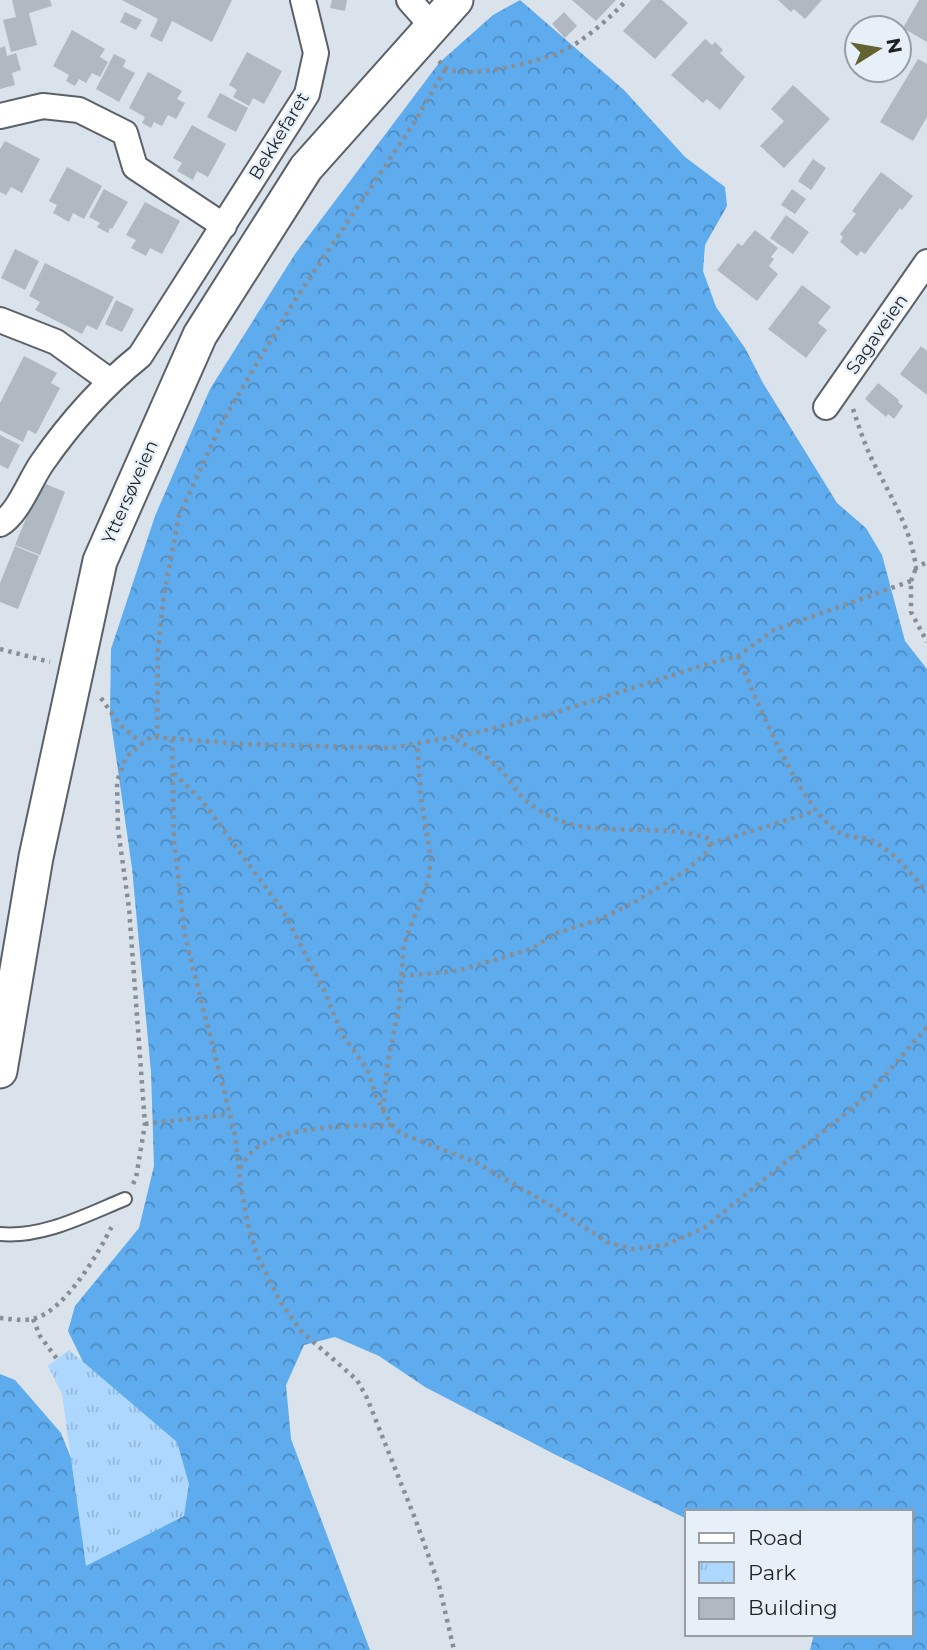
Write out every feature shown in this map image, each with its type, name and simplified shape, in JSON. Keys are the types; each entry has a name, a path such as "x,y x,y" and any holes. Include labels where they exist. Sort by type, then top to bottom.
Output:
{"main road":[{"name":"Yttersøveien","path":"0,1071 7,992 100,561 200,335 306,168 456,0"}],"street":[{"name":"Bekkefaret","path":"0,524 10,516 43,462 110,381 140,356 307,94 316,53 303,0"},
{"path":"409,0 425,33"},
{"path":"0,116 43,106 79,110 125,133 135,167 224,226"},
{"name":"Sagaveien","path":"826,407 927,262"},
{"path":"0,320 56,342 110,381"}],"lane":[{"path":"0,1234 13,1236 50,1229 125,1199"}],"path":[{"path":"425,33 446,68 491,72 559,52 604,23 626,0"},
{"path":"157,737 158,649 164,594 179,516 222,422 293,303 414,122 446,68"},
{"path":"857,421 914,545 916,568 911,581 911,612 927,642"},
{"path":"916,568 927,562"},
{"path":"0,1318 33,1319 49,1311 63,1298 97,1256 136,1178 145,1124 129,908 118,829 117,781 126,757 151,737 243,744 392,748 452,737 557,712 738,656 774,631 911,581"},
{"path":"738,656 766,725 816,811 840,833 869,839 891,853 927,892"},
{"path":"452,737 491,760 504,772 519,794 557,820 590,828 691,832 707,838 710,844"},
{"path":"172,738 174,841 185,936 230,1114 248,1225 268,1280 302,1332 357,1380 372,1409 439,1584 454,1650"},
{"path":"383,1110 388,1062 399,1006 404,944 428,882 431,859 421,798 417,743"},
{"path":"174,773 203,802 283,911 324,990 342,1034 367,1069 383,1110 392,1125 400,1133 475,1162 552,1206 607,1242 632,1249 665,1245 704,1228 867,1096 927,1027"},
{"path":"402,976 457,971 531,949 557,933 600,919 634,903 687,870 705,854 710,844 816,811"},
{"path":"145,1124 230,1114"},
{"path":"240,1169 253,1151 269,1141 303,1130 392,1125"},
{"path":"33,1319 40,1336 57,1359"}],"green space":[{"path":"520,0 624,90 685,157 725,187 727,206 705,245 703,271 716,307 745,348 763,383 837,503 866,528 882,555 905,641 927,669 927,1650 810,1650 814,1636 913,1636 913,1510 685,1510 685,1518 425,1387 379,1356 335,1337 304,1345 286,1385 291,1439 370,1650 0,1650 0,1374 15,1380 61,1433 71,1458 87,1565 176,1442 83,1362 68,1331 75,1306 139,1228 154,1166 151,1072 132,868 110,715 111,649 155,516 210,389 295,254 439,63 493,15"},
{"path":"69,1350 177,1442 189,1484 184,1516 86,1566 62,1394 48,1366"}],"building":[{"path":"12,0 50,0 52,6 29,13 37,45 11,52 3,20 16,17"},
{"path":"122,0 232,0 212,42 172,21 162,42 150,36 158,19"},
{"path":"332,0 347,0 345,11 330,8"},
{"path":"572,0 616,0 596,21"},
{"path":"651,0 662,0 688,23 655,59 623,31"},
{"path":"778,0 822,0 805,19 794,9 791,12"},
{"path":"919,0 927,0 927,42 913,34 911,14"},
{"path":"125,12 142,20 136,30 120,22"},
{"path":"564,12 577,26 565,38 552,24"},
{"path":"72,30 105,49 100,57 108,62 100,77 92,73 86,83 79,79 75,86 66,81 69,75 53,66"},
{"path":"705,39 712,45 715,42 723,50 720,53 745,77 720,110 707,99 703,103 671,75"},
{"path":"5,46 7,56 16,53 21,70 12,73 15,85 0,89 0,48"},
{"path":"247,52 282,71 264,104 253,98 249,106 233,97 237,90 229,85"},
{"path":"114,54 126,60 123,67 135,73 119,102 96,89"},
{"path":"918,59 927,64 927,117 913,141 880,122 903,84 913,84 913,67"},
{"path":"148,72 182,91 177,99 185,103 176,119 168,115 162,126 154,122 151,128 142,123 145,117 129,108"},
{"path":"793,85 830,119 784,168 760,146 784,121 771,109"},
{"path":"220,93 248,108 236,132 207,117"},
{"path":"192,125 226,144 208,177 197,171 193,180 177,171 182,163 173,158"},
{"path":"5,141 40,159 22,193 11,187 6,195 0,192 0,149"},
{"path":"813,159 826,168 811,190 798,181"},
{"path":"67,167 102,186 84,219 73,213 69,222 53,213 57,205 49,201"},
{"path":"881,172 913,196 902,210 900,208 865,254 861,251 857,256 840,242 843,237 840,234 856,214 852,211"},
{"path":"104,189 128,202 108,233 97,227 100,223 89,217"},
{"path":"792,189 806,199 795,214 781,205"},
{"path":"145,202 180,221 162,254 150,248 146,256 131,248 136,240 126,235"},
{"path":"786,215 809,232 793,254 770,238"},
{"path":"755,230 778,248 771,257 774,259 769,266 778,274 757,301 717,270 738,243 742,246"},
{"path":"15,249 39,261 25,290 1,278"},
{"path":"45,263 114,297 97,330 87,325 82,334 35,310 40,302 29,296"},
{"path":"802,285 831,307 818,323 827,330 806,358 768,329"},
{"path":"116,300 134,309 122,332 105,324"},
{"path":"921,346 927,351 927,395 900,374"},
{"path":"24,356 57,373 51,383 60,388 36,434 28,430 23,442 0,430 0,403"},
{"path":"878,383 903,406 894,419 888,414 886,417 865,399"},
{"path":"0,435 20,445 8,469 0,465"},
{"path":"41,482 65,492 40,555 15,545"},
{"path":"15,546 39,556 18,609 0,602 0,583"}]}
